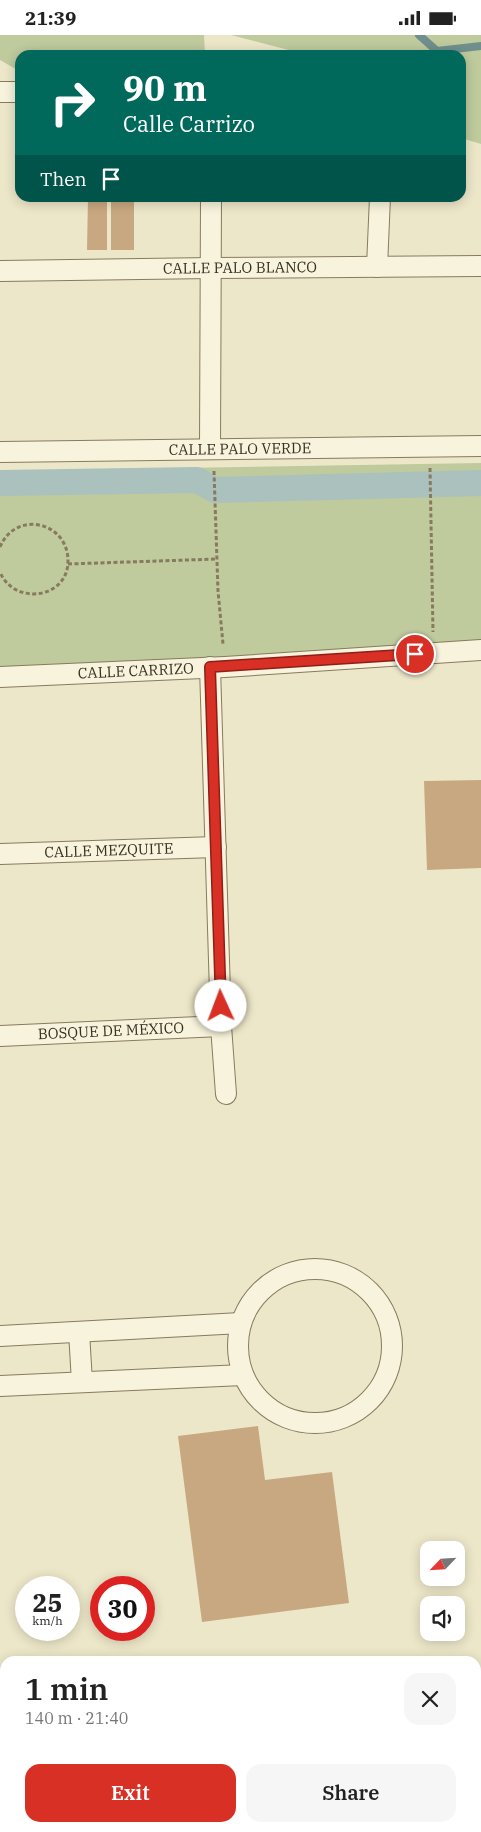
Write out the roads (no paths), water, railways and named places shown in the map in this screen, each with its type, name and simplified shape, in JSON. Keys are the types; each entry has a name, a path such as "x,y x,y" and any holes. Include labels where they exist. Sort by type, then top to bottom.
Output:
{"street":[{"path":"0,92 15,92"},
{"path":"211,202 212,458"},
{"path":"377,267 380,202"},
{"name":"CALLE PALO BLANCO","path":"0,271 481,266"},
{"name":"CALLE PALO VERDE","path":"0,452 212,458 481,446"},
{"name":"CALLE CARRIZO","path":"0,677 218,667 481,650"},
{"path":"218,667 216,847 221,1026 226,1094"},
{"name":"CALLE MEZQUITE","path":"0,854 216,847"},
{"name":"BOSQUE DE MÉXICO","path":"0,1036 221,1026"},
{"path":"318,1269 344,1274 365,1287 382,1307 391,1339 391,1356 384,1380 370,1401 349,1416 325,1423 300,1422 276,1413 256,1397 243,1375 238,1358 238,1340 241,1323 252,1300 271,1282 293,1272 318,1269"},
{"path":"0,1336 241,1323"},
{"path":"78,1332 82,1383"},
{"path":"0,1386 243,1375"}],"waterway":[{"path":"419,35 436,50"},
{"path":"446,50 481,46"},
{"path":"0,483 197,480 215,490 481,483"}]}
